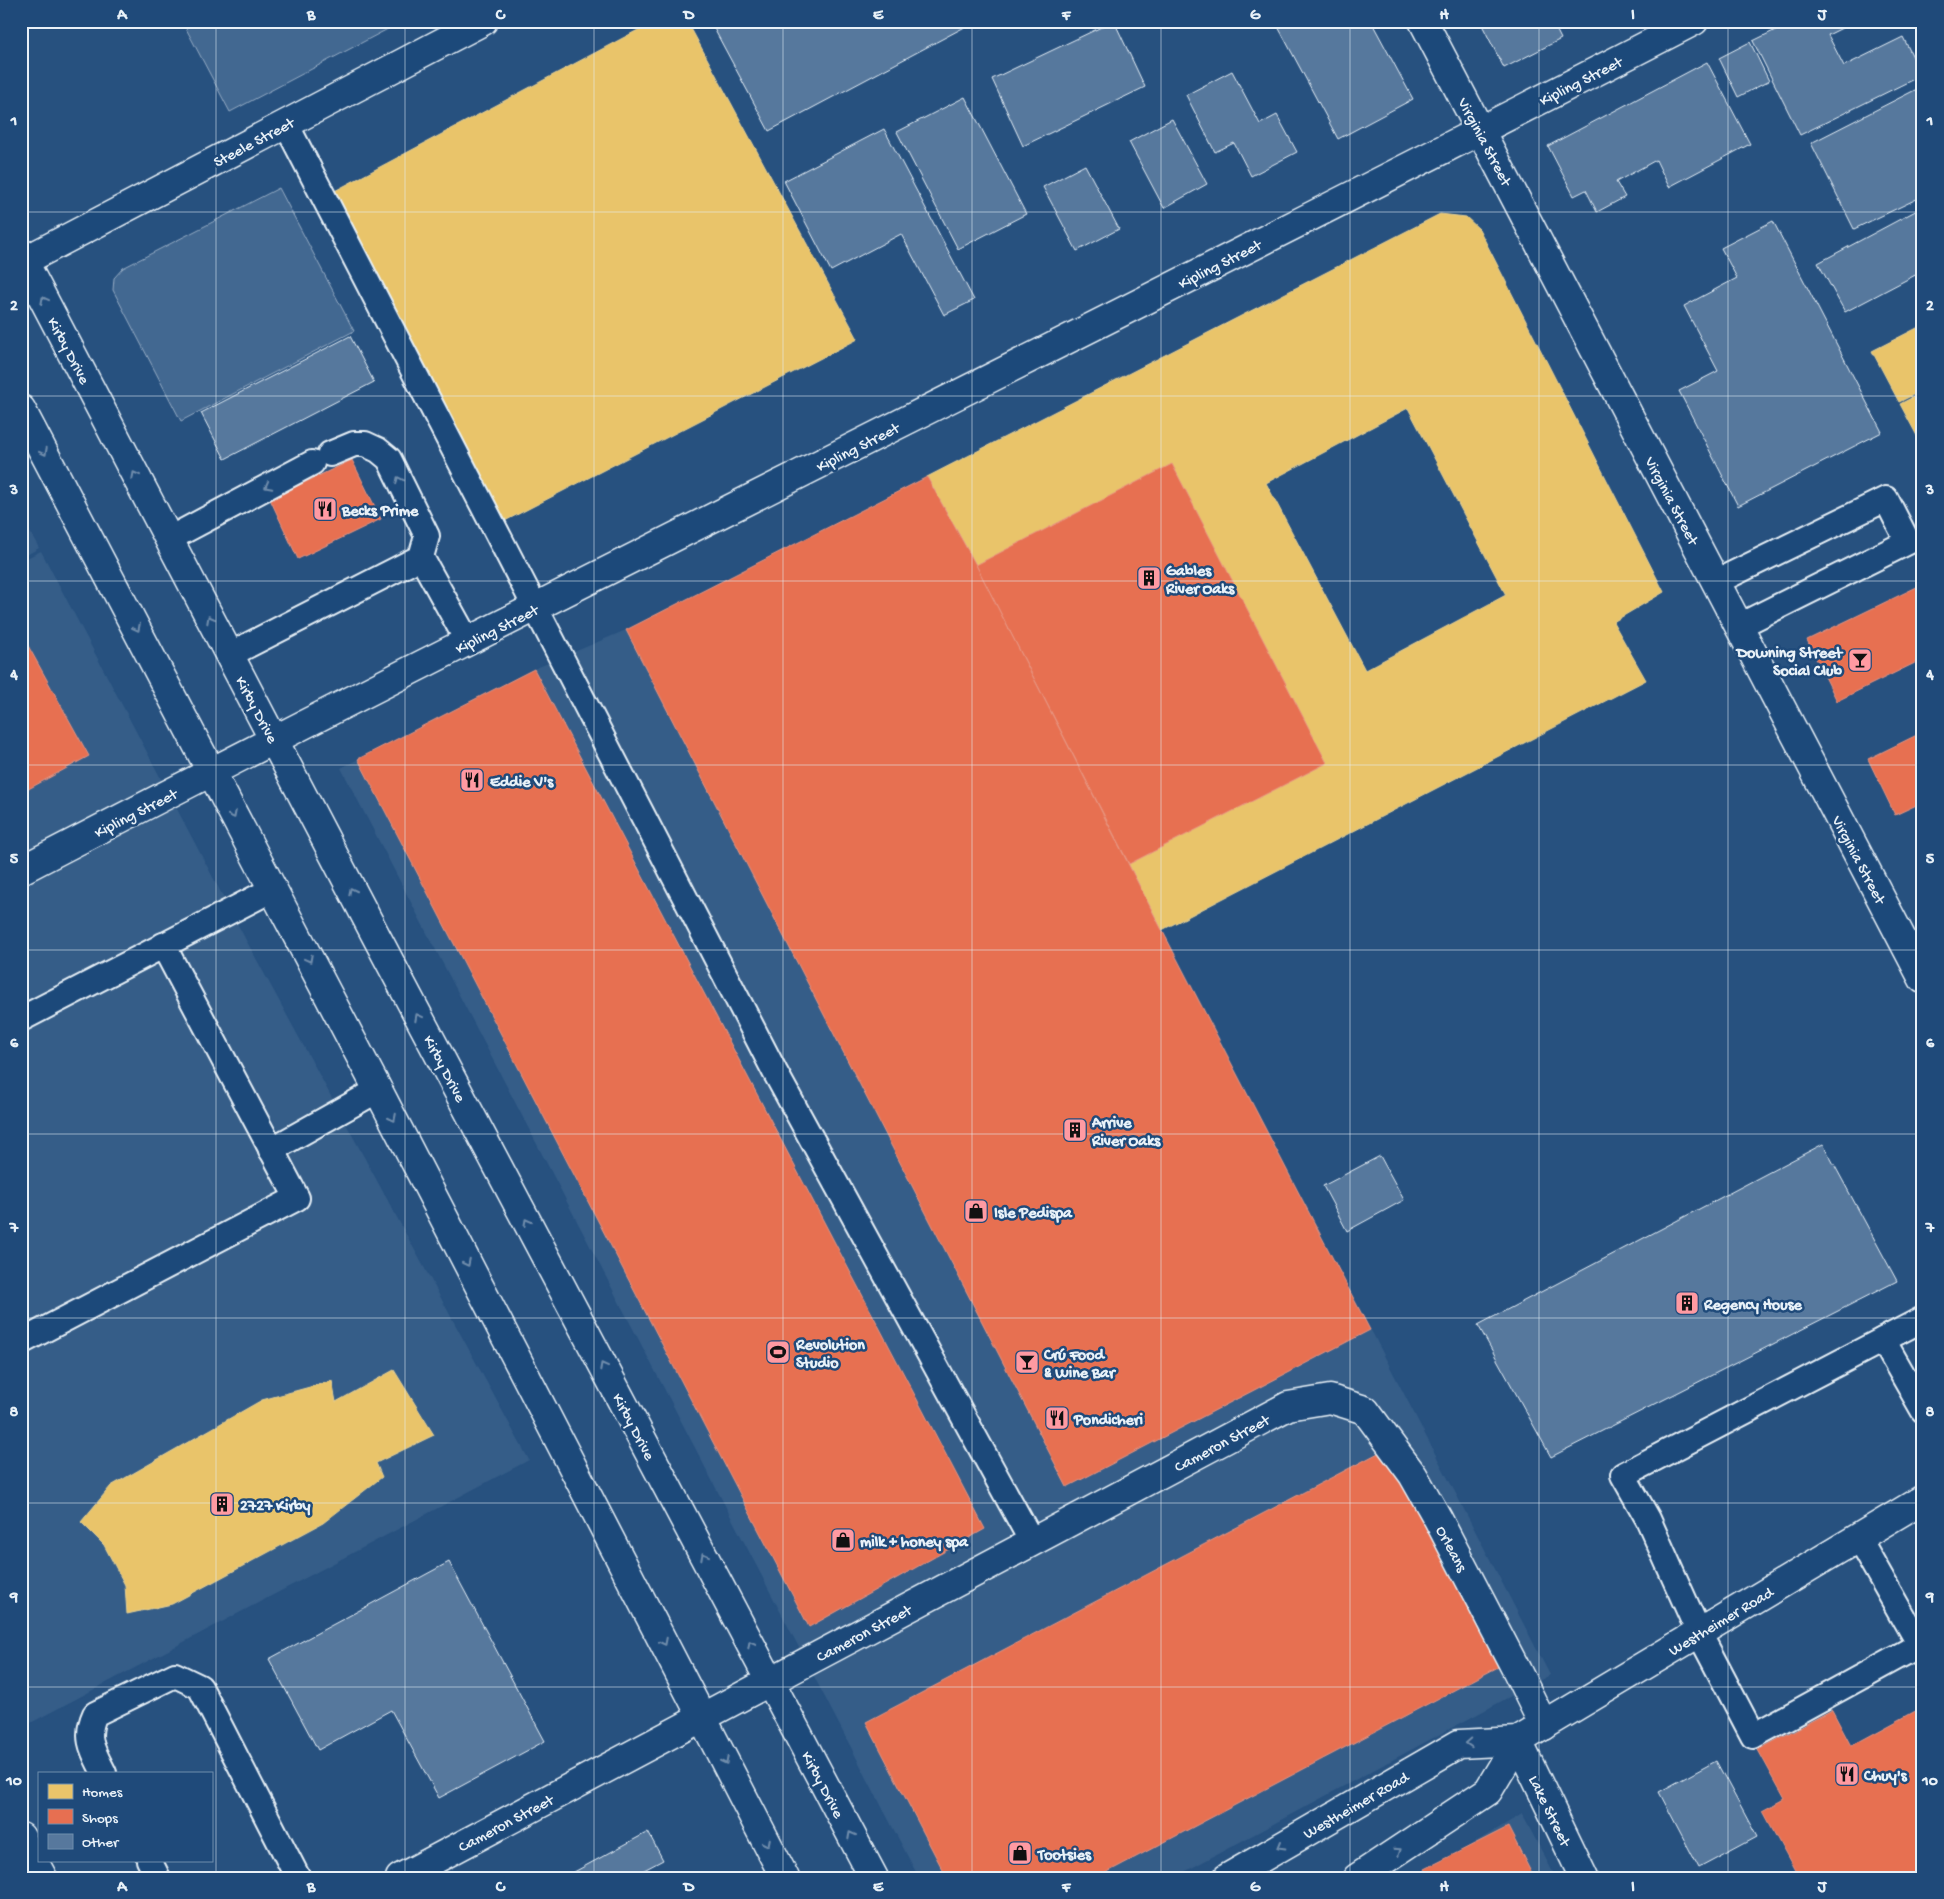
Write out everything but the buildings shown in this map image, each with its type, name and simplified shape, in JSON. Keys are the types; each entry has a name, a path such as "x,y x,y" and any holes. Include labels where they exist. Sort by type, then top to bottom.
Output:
{"street":[{"name":"Steele Street","path":"22,259 483,21"},
{"name":"Virginia Street","path":"1423,21 1739,626 1916,952 1923,979"},
{"name":"Kipling Street","path":"21,870 212,771 1480,131 1694,21"},
{"name":"Kirby Drive","path":"22,259 374,934 874,1878"},
{"path":"21,409 273,888 785,1878"},
{"name":"Cameron Street","path":"400,1878 1288,1406 1330,1399"},
{"name":"Orleans","path":"1330,1399 1365,1410 1412,1475 1513,1662 1544,1726"},
{"name":"Westheimer Road","path":"1227,1878 1459,1744 1518,1741 1923,1499"},
{"name":"Westheimer Road","path":"1361,1877 1488,1791 1518,1741"},
{"name":"Lake Street","path":"1518,1741 1584,1878"},
{"path":"21,1836 42,1878"}],"lane":[{"path":"286,124 775,1072 1032,1542"},
{"path":"169,539 321,459 354,444 365,444 378,450 389,459 427,536 420,557 229,655"},
{"path":"1716,582 1886,499 1908,542 1739,626"},
{"path":"420,557 468,642"},
{"path":"21,1019 273,888"},
{"path":"21,1342 297,1198 162,946"},
{"path":"271,1150 378,1090"},
{"path":"1858,1537 1921,1647 1753,1736 1699,1634 1648,1520 1623,1476 1923,1319"},
{"path":"1883,1340 1923,1410"},
{"path":"103,1772 91,1748 89,1726 95,1714 175,1675 188,1680 200,1687 298,1878"},
{"path":"150,1862 158,1878"}],"shaded area":[{"path":"182,21 403,21 230,112"},
{"path":"279,188 354,331 181,421 113,290 114,278 123,268"},
{"path":"21,516 39,548 21,558"},
{"path":"41,551 247,942 529,1460 21,1728 21,561"},
{"path":"626,630 1129,864 1550,1675 1173,1878 919,1878 341,768 534,669"},
{"path":"1522,1814 1556,1878 1416,1878"}],"place":[{"name":"Becks Prime","path":"325,509"},
{"name":"Gables River Oaks","path":"1149,578"},
{"name":"Downing Street Social Club","path":"1860,660"},
{"name":"Eddie V's","path":"472,780"},
{"name":"Arrive River Oaks","path":"1075,1130"},
{"name":"Isle Pedispa","path":"976,1211"},
{"name":"Regency House","path":"1687,1303"},
{"name":"Revolution Studio","path":"778,1352"},
{"name":"Crú Food & Wine Bar","path":"1027,1362"},
{"name":"Pondicheri","path":"1057,1418"},
{"name":"2727 Kirby","path":"222,1504"},
{"name":"milk + honey spa","path":"843,1540"},
{"name":"Chuy's","path":"1847,1774"},
{"name":"Tootsies","path":"1020,1853"}]}
